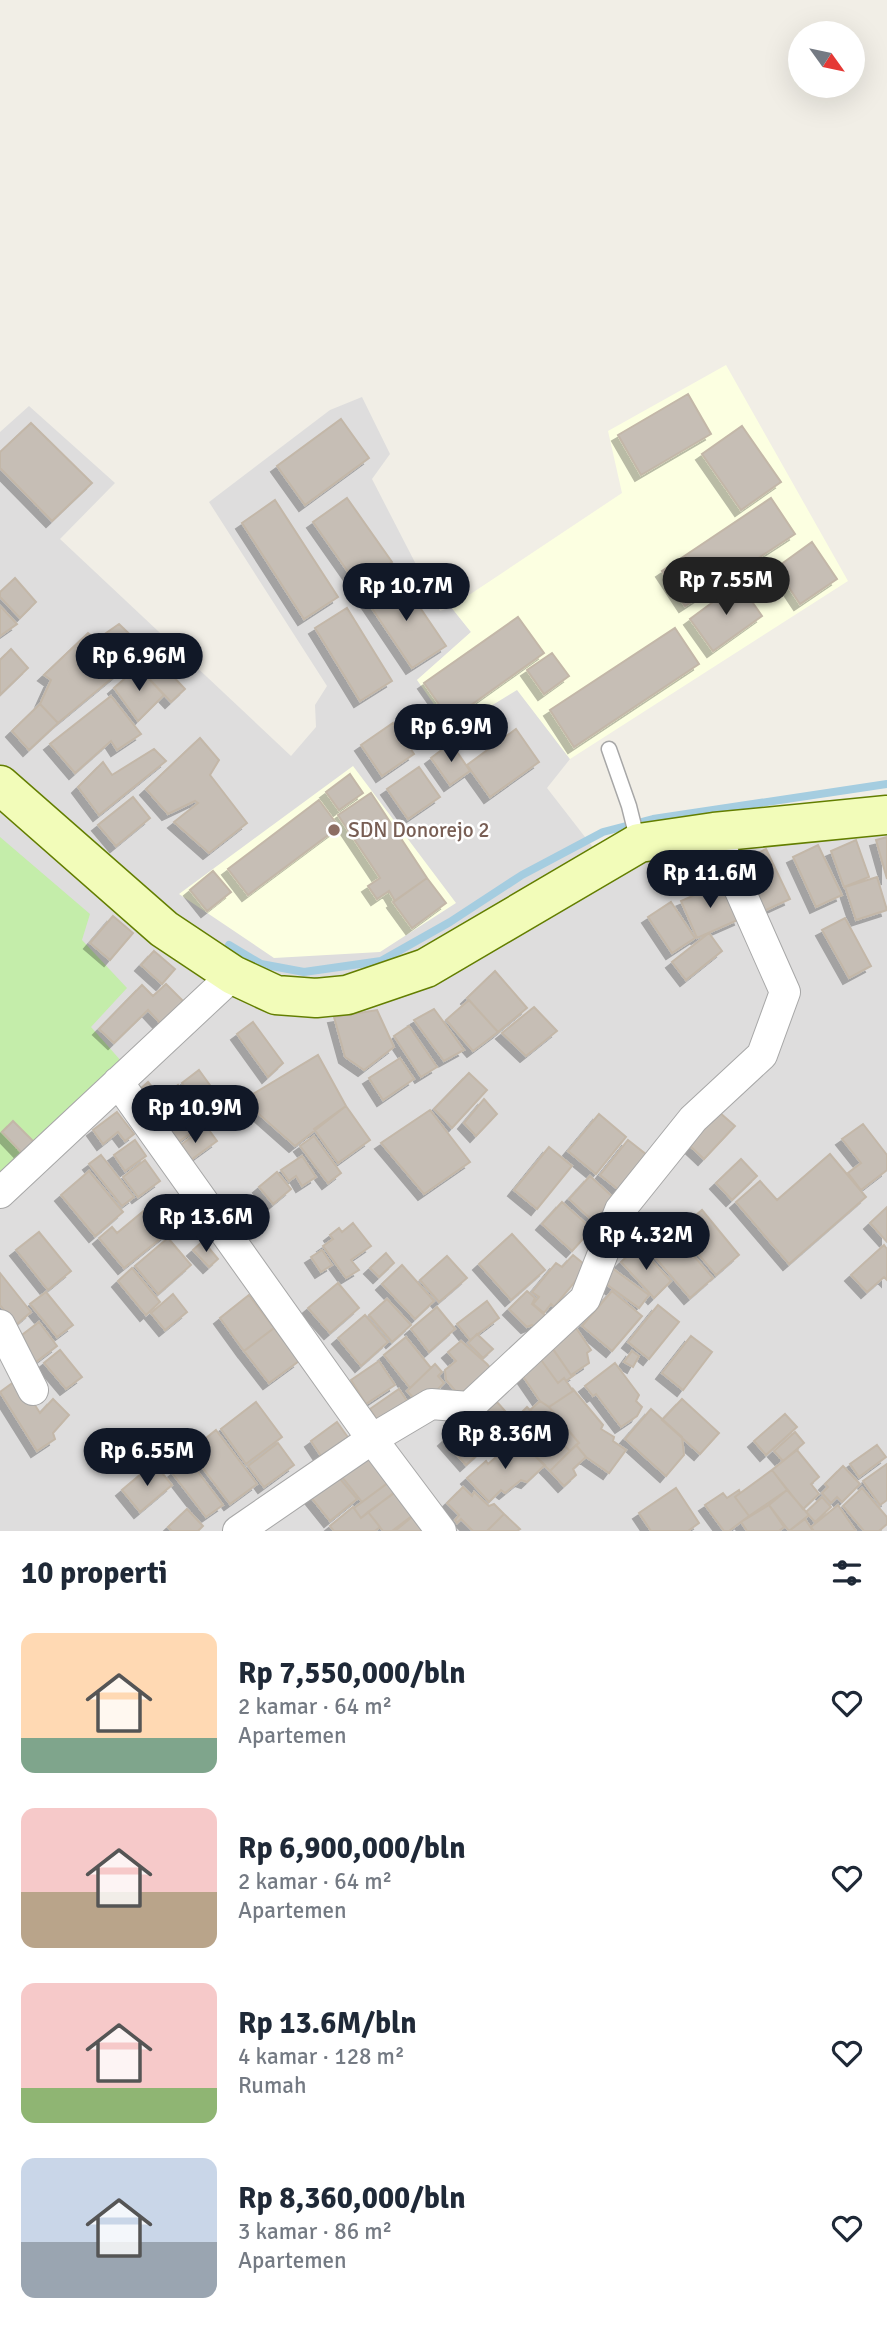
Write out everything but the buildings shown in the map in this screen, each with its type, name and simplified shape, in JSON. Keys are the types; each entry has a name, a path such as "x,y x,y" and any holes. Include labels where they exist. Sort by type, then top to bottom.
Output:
{"main road":[{"path":"0,785 164,929 233,975 276,995 316,998 347,995 426,968 637,837 887,815"}],"street":[{"path":"238,1531 372,1439 430,1405 469,1407 585,1298 620,1210 693,1119 762,1055 785,992 714,832"},
{"path":"0,1194 233,975"},
{"path":"118,1082 372,1439 441,1531"},
{"path":"0,1325 33,1390"}],"lane":[{"path":"609,749 637,837"}],"shaded area":[{"path":"726,365 848,581 570,759 517,690 452,730 417,680 471,632 451,607 622,493 608,431"},
{"path":"362,397 390,454 372,479 440,611 451,607 471,632 417,680 517,689 570,759 547,788 599,855 887,801 887,1531 0,1531 0,432 29,406 115,483 60,539 291,756 316,727 315,705 327,686 209,502 330,410"},
{"name":"SDN Donorejo 2","path":"353,766 456,903 380,952 274,958 179,894"}],"green space":[{"path":"0,837 90,914 82,940 127,988 91,1027 122,1062 0,1178"}],"waterway":[{"path":"229,945 261,964 304,972 381,961 450,922 522,875 603,832 653,819 887,784"}],"place":[{"name":"SDN Donorejo 2","path":"334,830"}]}
